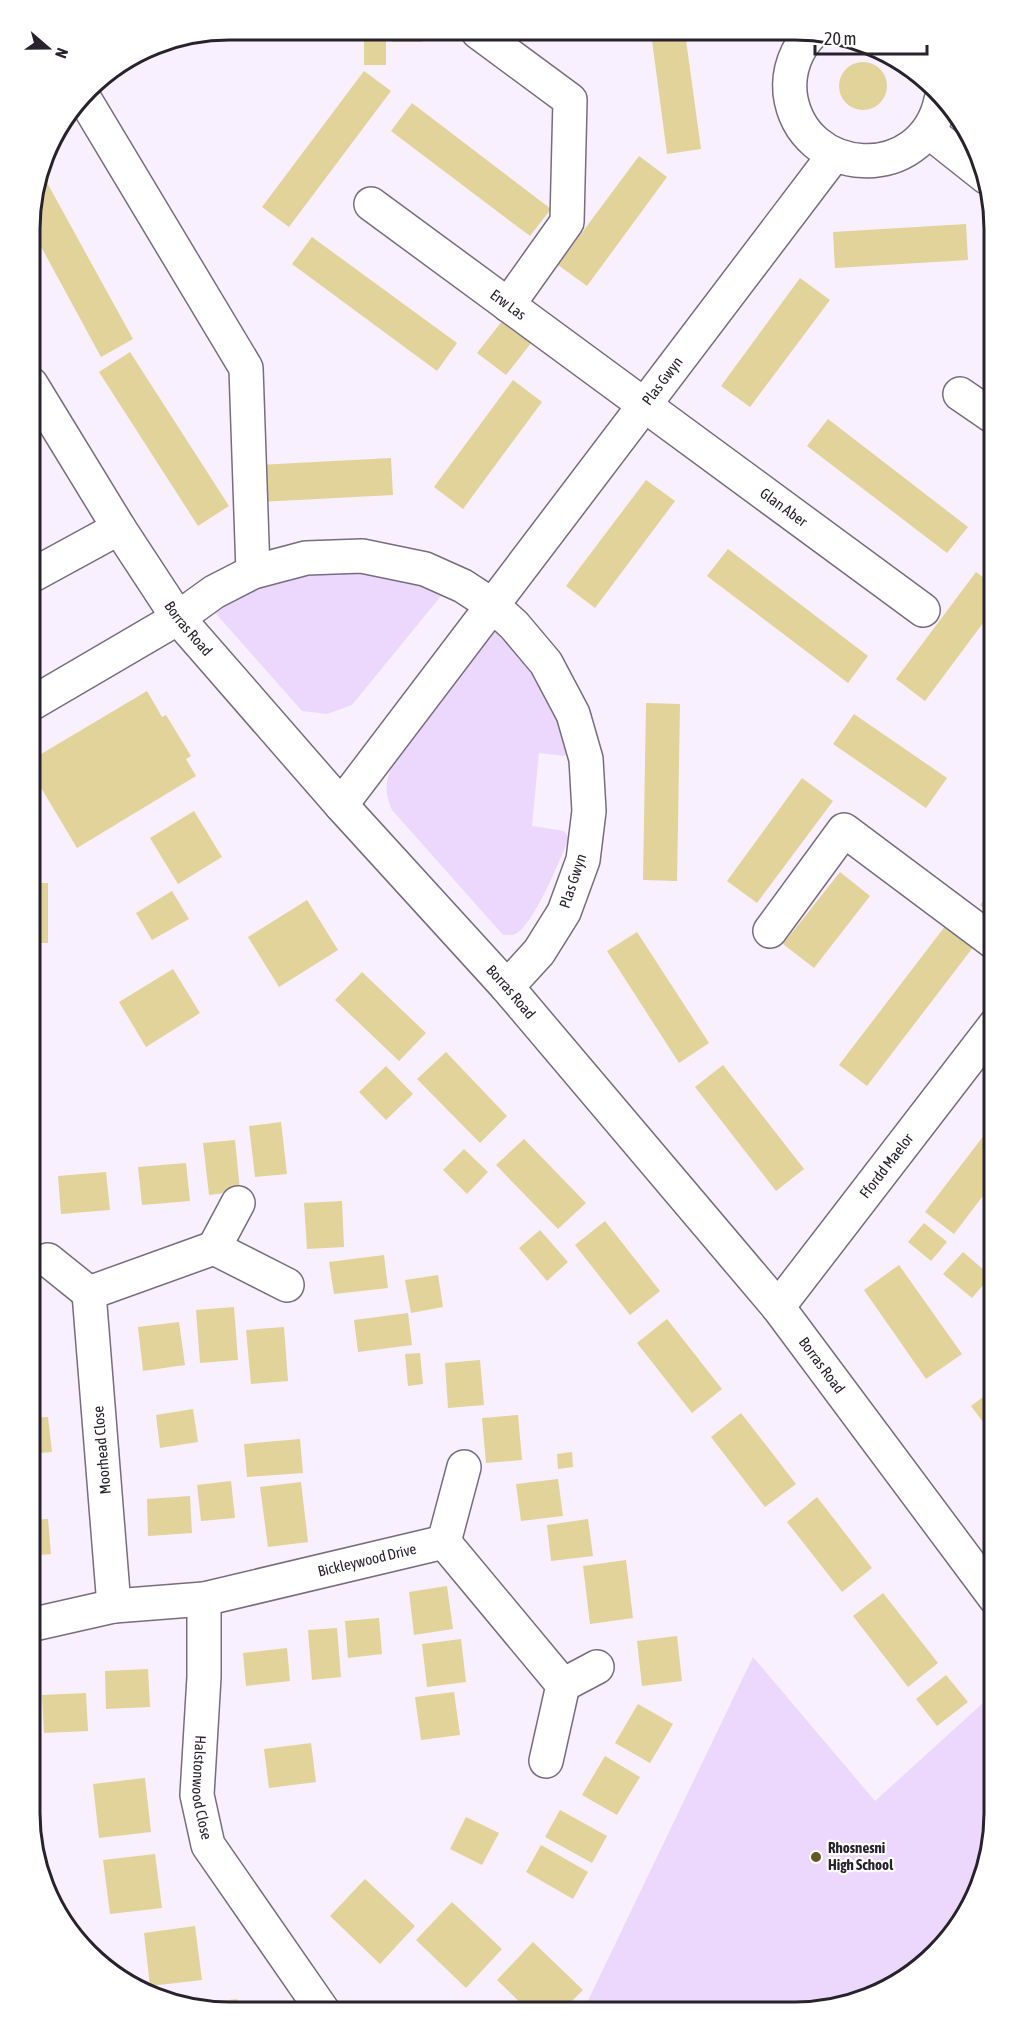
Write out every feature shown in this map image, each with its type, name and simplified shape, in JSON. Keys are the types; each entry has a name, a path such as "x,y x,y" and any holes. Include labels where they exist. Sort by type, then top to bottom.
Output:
{"street":[{"path":"489,40 570,100 567,222 508,305"},
{"path":"801,40 793,61 789,83 792,105 801,126 815,143 834,155 860,162 885,160 909,149 928,131 939,107"},
{"path":"88,105 246,368 253,572"},
{"path":"928,131 973,167"},
{"name":"Plas Gwyn","path":"340,805 834,155"},
{"name":"Erw Las","path":"371,204 644,405"},
{"path":"960,394 984,410"},
{"name":"Borras Road","path":"41,399 119,528 178,618 340,805 507,987 778,1307 984,1583"},
{"name":"Glan Aber","path":"644,405 923,610"},
{"path":"41,571 119,528"},
{"name":"Plas Gwyn","path":"41,698 178,618 214,592 253,572 306,558 362,556 425,569 463,586 514,625 546,663 573,714 586,759 589,811 583,860 564,912 538,952 507,987"},
{"path":"770,931 844,830 984,935"},
{"name":"Ffordd Maelor","path":"778,1307 984,1039"},
{"path":"48,1260 89,1293 214,1248 238,1203"},
{"path":"214,1248 287,1285"},
{"name":"Moorhead Close","path":"89,1293 114,1606"},
{"path":"464,1467 444,1542 563,1685"},
{"name":"Bickleywood Drive","path":"40,1623 114,1606 204,1599 444,1542"},
{"name":"Halstonwood Close","path":"204,1599 204,1677 197,1795 208,1845 317,2002"},
{"path":"546,1761 563,1685 597,1667"}],"shaded area":[{"path":"360,562 420,581 441,596 352,705 327,714 302,711 210,607 253,574"},
{"path":"505,616 542,664 569,753 564,756 539,753 532,826 564,831 569,838 537,907 521,930 513,935 503,935 392,810 387,794 387,781 398,754"},
{"name":"Rhosnesni High School","path":"753,1657 875,1801 984,1702 984,1825 981,1850 965,1896 953,1918 929,1946 911,1962 879,1982 833,1998 796,2002 587,2002"}],"building":[{"path":"364,40 386,40 386,65 364,65"},
{"path":"392,40 422,40 422,42 392,42"},
{"path":"652,40 686,40 701,149 667,154"},
{"path":"858,62 868,62 880,69 887,81 887,91 880,103 868,110 858,110 843,99 839,91 839,81 850,66"},
{"path":"364,71 391,91 289,227 262,207"},
{"path":"412,103 551,209 530,236 391,131"},
{"path":"639,156 667,177 587,286 558,265"},
{"path":"47,182 133,339 101,357 41,247 42,205"},
{"path":"966,224 968,260 835,268 833,232"},
{"path":"312,237 457,343 437,371 292,264"},
{"path":"800,278 830,300 750,407 721,386"},
{"path":"503,320 532,342 506,375 477,353"},
{"path":"130,352 229,506 198,526 99,372"},
{"path":"513,380 542,402 463,509 434,487"},
{"path":"828,419 968,527 947,553 807,446"},
{"path":"391,458 393,495 260,502 258,465"},
{"path":"646,480 675,501 595,608 566,586"},
{"path":"728,549 868,656 848,683 707,576"},
{"path":"976,572 984,578 984,622 925,701 896,679"},
{"path":"147,691 162,717 166,715 191,756 186,759 196,776 77,848 41,787 41,754"},
{"path":"646,703 680,704 677,881 643,880"},
{"path":"854,714 947,778 926,808 833,744"},
{"path":"802,778 833,801 757,903 727,881"},
{"path":"194,811 222,857 178,884 150,838"},
{"path":"840,872 870,896 814,968 783,944"},
{"path":"41,883 48,883 48,943 41,943"},
{"path":"172,891 189,919 152,940 136,913"},
{"path":"307,900 338,950 279,987 248,937"},
{"path":"946,925 974,946 867,1086 839,1065"},
{"path":"637,932 709,1043 679,1063 607,951"},
{"path":"173,969 200,1013 146,1047 119,1002"},
{"path":"362,972 426,1033 399,1061 335,1000"},
{"path":"446,1052 507,1116 480,1143 417,1079"},
{"path":"723,1065 804,1169 776,1191 695,1087"},
{"path":"386,1066 413,1094 386,1120 359,1092"},
{"path":"281,1122 287,1174 255,1177 249,1126"},
{"path":"984,1135 984,1194 954,1234 925,1212"},
{"path":"524,1139 586,1203 558,1229 496,1165"},
{"path":"235,1140 240,1191 209,1195 203,1143"},
{"path":"464,1149 488,1172 467,1194 443,1170"},
{"path":"186,1163 190,1201 142,1205 138,1167"},
{"path":"106,1172 110,1210 61,1214 58,1176"},
{"path":"342,1201 344,1247 307,1249 304,1203"},
{"path":"605,1221 660,1291 630,1315 575,1245"},
{"path":"924,1223 947,1242 931,1261 908,1242"},
{"path":"540,1230 568,1262 547,1281 519,1248"},
{"path":"963,1252 984,1270 984,1284 972,1298 943,1274"},
{"path":"384,1255 388,1288 334,1294 329,1262"},
{"path":"899,1265 962,1354 926,1379 864,1290"},
{"path":"438,1275 443,1307 411,1313 405,1280"},
{"path":"234,1307 238,1360 200,1363 196,1310"},
{"path":"408,1313 412,1345 358,1352 354,1320"},
{"path":"667,1319 722,1389 692,1413 637,1343"},
{"path":"179,1322 185,1365 143,1371 138,1327"},
{"path":"284,1327 288,1381 251,1384 246,1330"},
{"path":"420,1353 423,1384 408,1386 405,1354"},
{"path":"480,1360 484,1405 448,1408 445,1363"},
{"path":"984,1396 984,1423 971,1406"},
{"path":"193,1409 198,1442 160,1448 156,1415"},
{"path":"741,1413 796,1484 765,1507 711,1437"},
{"path":"518,1415 522,1460 486,1463 482,1418"},
{"path":"40,1417 48,1417 52,1452 40,1453"},
{"path":"300,1439 303,1473 247,1477 244,1444"},
{"path":"572,1452 573,1467 558,1469 557,1454"},
{"path":"558,1479 563,1516 521,1521 516,1484"},
{"path":"231,1481 235,1518 201,1521 197,1485"},
{"path":"301,1482 308,1542 268,1547 260,1487"},
{"path":"190,1496 192,1533 148,1536 147,1499"},
{"path":"817,1497 872,1568 842,1592 787,1522"},
{"path":"40,1519 48,1519 51,1554 40,1555"},
{"path":"588,1519 593,1556 551,1561 547,1525"},
{"path":"626,1560 633,1618 590,1624 583,1566"},
{"path":"447,1586 453,1629 414,1635 409,1592"},
{"path":"883,1593 938,1663 908,1687 853,1616"},
{"path":"379,1618 382,1654 348,1658 345,1621"},
{"path":"337,1628 341,1677 312,1680 308,1630"},
{"path":"677,1636 682,1681 642,1686 637,1641"},
{"path":"461,1639 466,1682 427,1687 422,1644"},
{"path":"287,1648 290,1681 246,1686 243,1653"},
{"path":"148,1669 150,1707 106,1709 105,1671"},
{"path":"946,1675 968,1702 937,1726 916,1699"},
{"path":"454,1692 460,1735 421,1740 415,1697"},
{"path":"86,1693 88,1731 44,1733 42,1695"},
{"path":"638,1704 673,1724 650,1763 615,1743"},
{"path":"311,1743 316,1782 269,1788 264,1749"},
{"path":"605,1756 640,1777 617,1815 582,1795"},
{"path":"145,1778 151,1832 99,1838 93,1784"},
{"path":"560,1810 607,1836 592,1863 545,1837"},
{"path":"466,1817 499,1833 482,1865 450,1849"},
{"path":"541,1845 588,1872 573,1899 526,1872"},
{"path":"155,1854 162,1908 110,1914 103,1860"},
{"path":"365,1879 415,1926 380,1964 330,1916"},
{"path":"452,1902 502,1949 466,1988 416,1940"},
{"path":"195,1926 202,1980 154,1986 150,1983 144,1933"},
{"path":"533,1942 583,1990 571,2002 520,2002 497,1980"},
{"path":"237,1999 237,2002 229,2002 219,2001"}],"place":[{"name":"Rhosnesni High School","path":"816,1857"}]}
